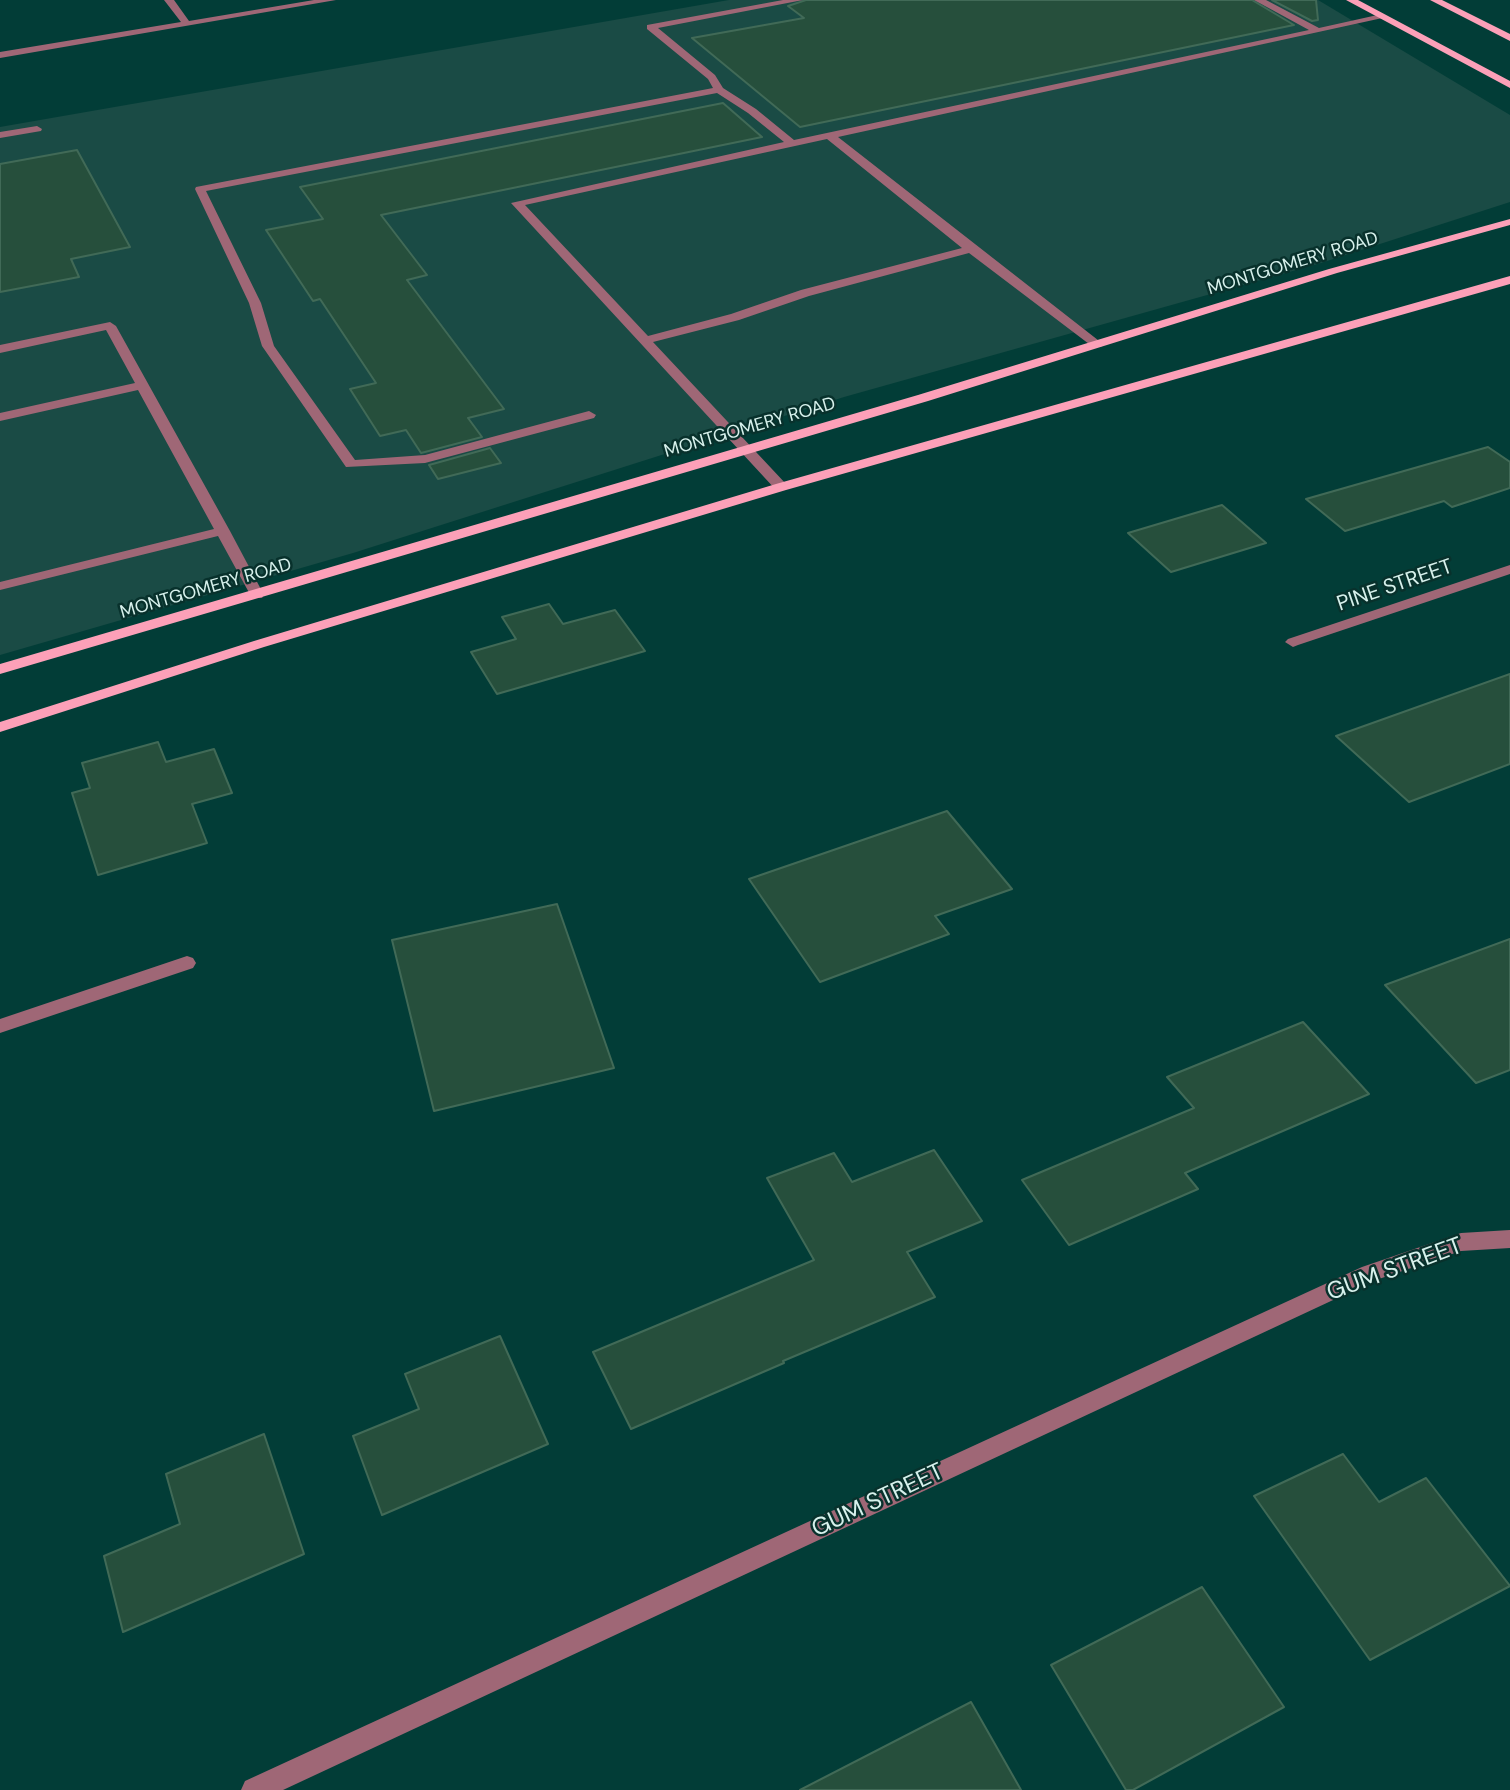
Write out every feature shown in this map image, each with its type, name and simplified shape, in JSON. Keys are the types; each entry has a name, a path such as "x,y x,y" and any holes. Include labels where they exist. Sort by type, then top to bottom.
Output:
{"main road":[{"path":"1352,0 1510,85"},
{"path":"1434,0 1510,37"},
{"name":"MONTGOMERY ROAD","path":"0,669 923,398 1333,271 1510,222"},
{"path":"0,727 259,644 781,488 1510,280"}],"street":[{"path":"169,0 187,24"},
{"path":"0,55 331,0"},
{"path":"794,145 752,111 719,90 712,77 650,27 798,0"},
{"path":"1259,0 1318,32"},
{"path":"781,488 517,203 1382,18"},
{"path":"589,415 425,458 351,464 268,345 255,303 200,189 719,90"},
{"path":"0,135 37,129"},
{"path":"831,137 971,249 1097,344"},
{"path":"643,341 735,317 805,293 971,249"},
{"path":"0,349 110,326 257,595"},
{"path":"0,417 142,385"},
{"path":"0,586 223,531"},
{"name":"PINE STREET","path":"1293,642 1510,569"},
{"path":"0,1026 187,963"},
{"name":"GUM STREET","path":"254,1790 1369,1273 1461,1242 1510,1239"}],"shaded area":[{"path":"729,0 1318,0 1510,115 1510,202 1321,263 844,397 353,553 0,655 0,127"}],"building":[{"path":"806,0 1252,0 1294,25 800,127 692,38 804,18 788,6"},
{"path":"1272,0 1316,0 1318,20 1312,21"},
{"path":"723,103 762,137 381,215 427,275 407,280 504,409 468,418 482,437 421,453 406,430 380,436 350,389 376,383 320,299 313,301 266,230 323,219 300,187"},
{"path":"77,150 130,247 71,259 79,277 0,292 0,164"},
{"path":"1488,447 1510,462 1510,488 1452,507 1444,501 1345,531 1306,499"},
{"path":"490,448 501,463 438,479 429,465"},
{"path":"1222,505 1266,543 1171,572 1128,533"},
{"path":"549,604 563,624 615,610 645,651 497,694 471,652 516,639 502,617"},
{"path":"1510,674 1510,764 1409,802 1336,736"},
{"path":"158,742 166,762 214,749 232,793 192,804 207,843 98,875 72,793 90,788 82,763"},
{"path":"947,811 1012,889 935,916 949,934 820,982 749,879"},
{"path":"557,904 614,1068 434,1111 392,940"},
{"path":"1510,939 1510,1070 1476,1083 1385,985"},
{"path":"1303,1022 1369,1094 1185,1173 1198,1189 1069,1245 1022,1180 1194,1108 1167,1077"},
{"path":"934,1150 982,1221 907,1252 935,1297 631,1429 593,1352 814,1260 767,1178 834,1153 852,1182"},
{"path":"500,1336 548,1444 382,1515 353,1436 419,1409 405,1374"},
{"path":"264,1434 304,1554 123,1632 104,1556 180,1524 166,1474"},
{"path":"1343,1454 1379,1502 1426,1478 1510,1586 1370,1660 1254,1496"},
{"path":"1202,1587 1284,1707 1133,1790 1126,1790 1051,1665"},
{"path":"971,1702 1021,1790 800,1790"}]}
